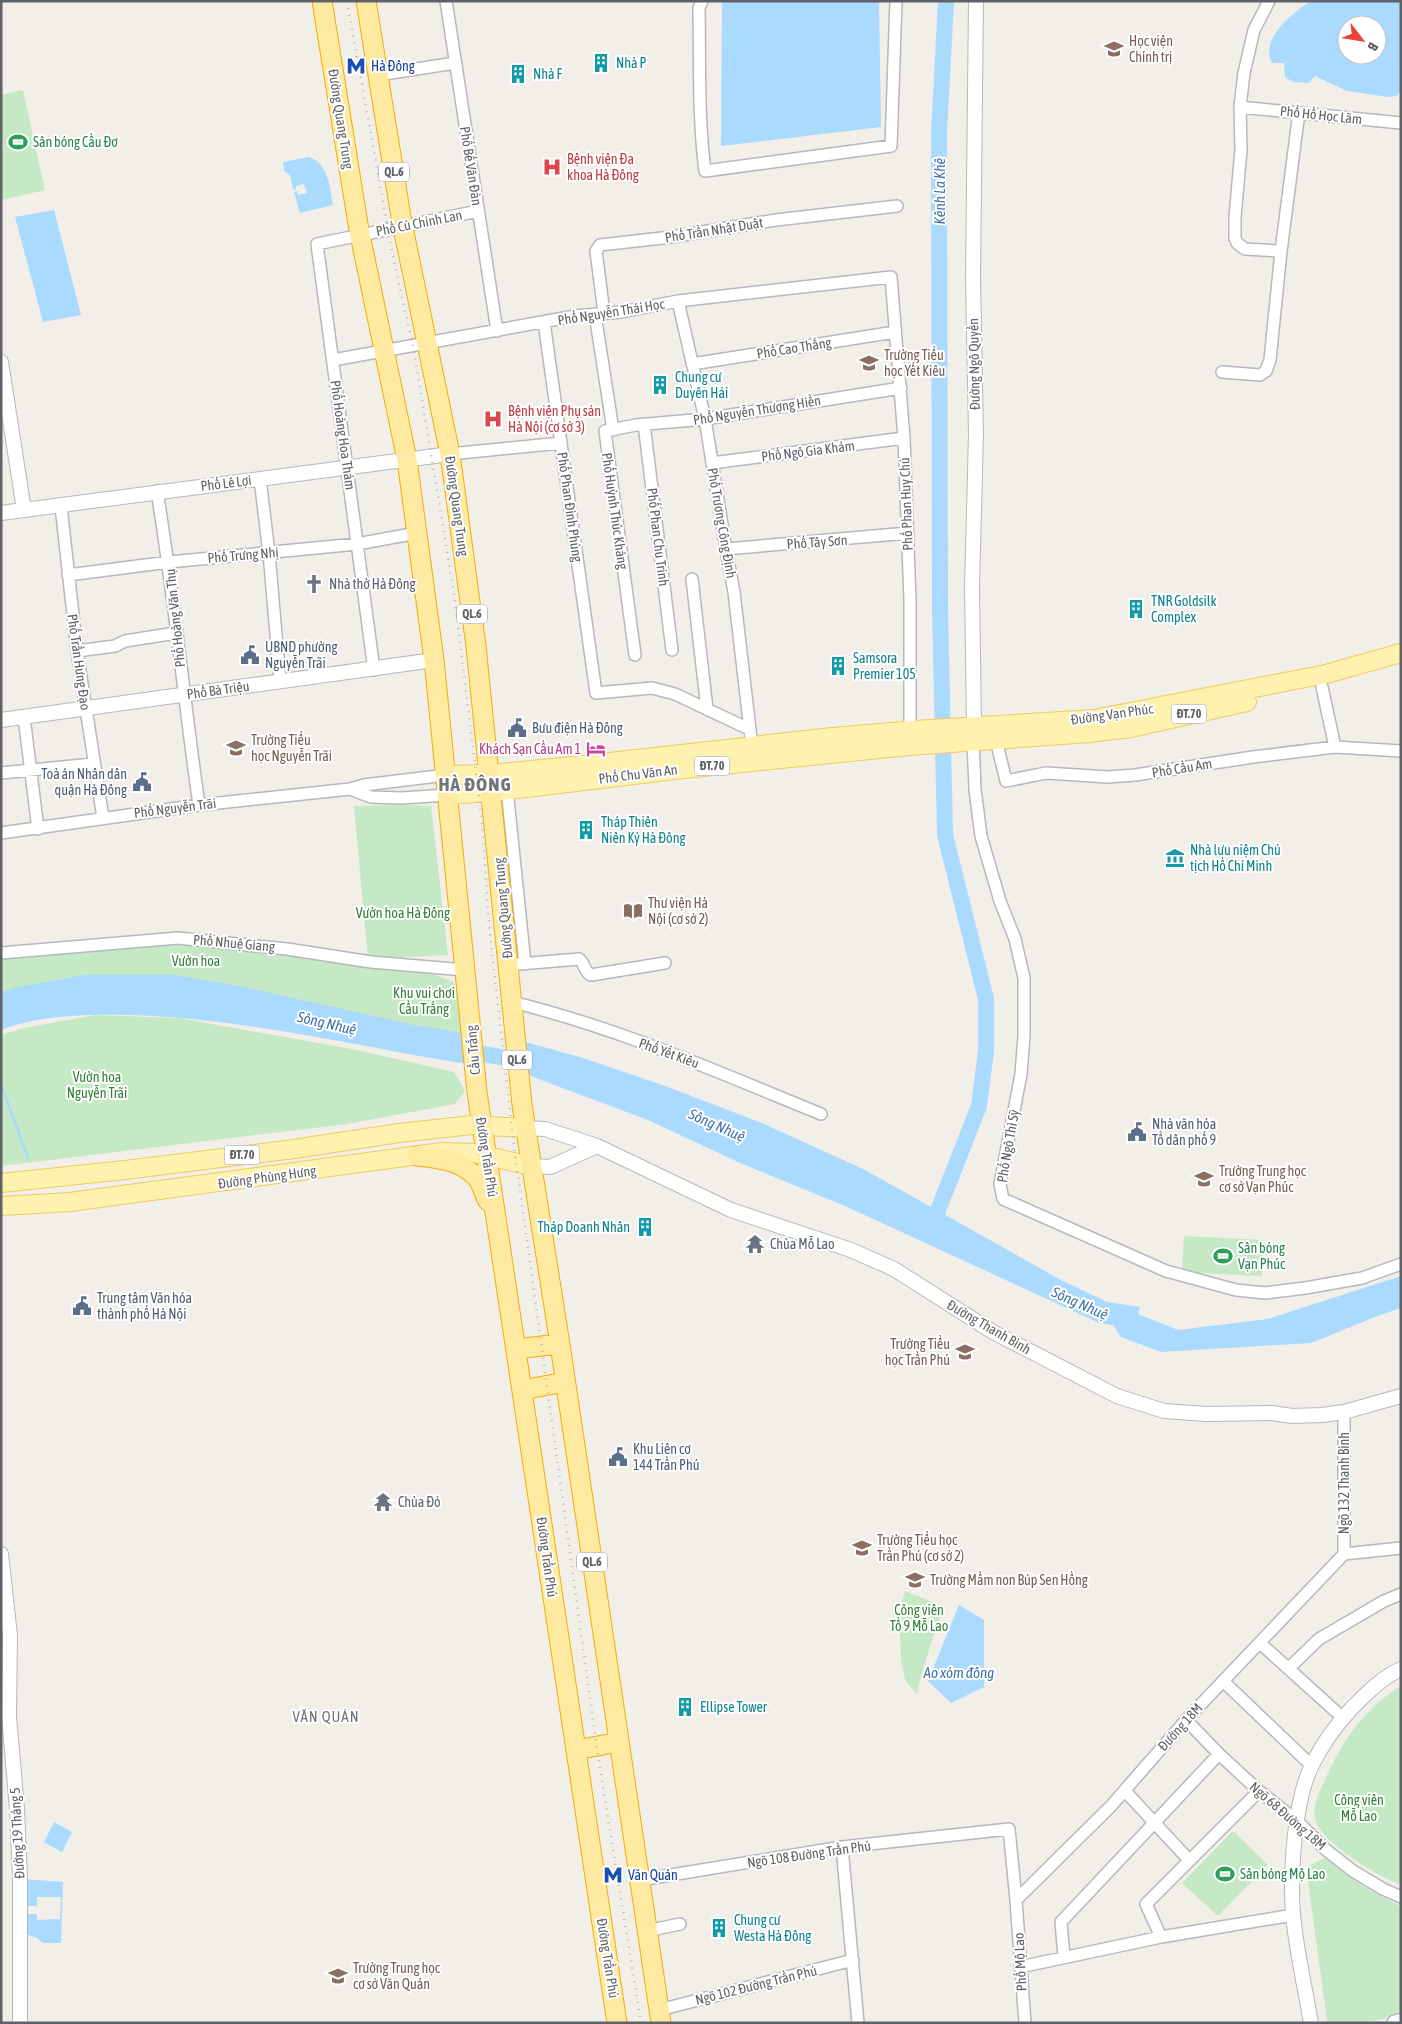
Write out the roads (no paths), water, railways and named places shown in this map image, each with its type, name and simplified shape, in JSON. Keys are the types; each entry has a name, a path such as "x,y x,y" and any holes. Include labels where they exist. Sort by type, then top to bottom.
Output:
{"highway":[{"name":"Đường Quang Trung","path":"322,1 360,235 407,460 434,660 441,776 469,1008"},
{"name":"Đường Quang Trung","path":"366,1 403,228 450,454 476,646 499,782 517,964 513,1009"},
{"name":"Cầu Trắng","path":"469,1008 477,1092"},
{"name":"QL.6","path":"513,1009 525,1128 660,2016"},
{"name":"Đường Trần Phú","path":"477,1092 617,2023"},
{"path":"416,1156 444,1159 472,1173 479,1180 495,1212"},
{"path":"516,1349 559,1344"},
{"path":"522,1390 565,1382"},
{"path":"576,1750 619,1742"}],"main road":[{"name":"Đường Vạn Phúc","path":"970,734 1062,728 1131,728 1322,687 1378,665 1401,653"},
{"name":"Đường Vạn Phúc","path":"970,734 996,740 1326,674 1378,665 1401,665"},
{"name":"ĐT.70","path":"913,738 970,734"},
{"name":"Phố Chu Văn An","path":"443,795 499,782 913,738"},
{"name":"Phố Chu Văn An","path":"684,761 752,747 852,744"},
{"name":"Phố Chu Văn An","path":"441,776 499,782"},
{"name":"Đường Phùng Hưng","path":"1,1183 294,1149 399,1133 472,1125 525,1128"},
{"name":"Đường Phùng Hưng","path":"1,1206 70,1202 442,1152 474,1153 531,1166"},
{"path":"167,1164 169,1189"},
{"path":"66,1176 70,1202"},
{"path":"1395,2023 1401,2022"}],"street":[{"name":"Phố Bế Văn Đàn","path":"446,1 497,331"},
{"path":"702,1 700,8 701,112 705,171 891,146 896,1"},
{"name":"Đường Ngô Quyền","path":"970,734 976,434 972,276 976,1"},
{"path":"1269,1 1254,30 1244,73 1240,107 1241,149 1235,238 1237,243 1245,249 1281,251"},
{"path":"378,75 455,63"},
{"name":"Phố Hồ Học Lãm","path":"1240,107 1401,123"},
{"path":"1222,372 1260,375 1266,371 1270,360 1281,251 1299,112"},
{"name":"Phố Trần Nhật Duật","path":"600,314 596,251 600,245 671,237 776,220 897,206"},
{"name":"Phố Cù Chính Lan","path":"360,235 403,228 478,211"},
{"name":"Phố Hoàng Hoa Thám","path":"360,235 316,244 374,670"},
{"name":"Phố Nguyễn Thái Học","path":"333,360 427,342 678,301 891,277"},
{"name":"Phố Phan Huy Chú","path":"891,277 904,438 913,738"},
{"name":"Phố Trương Công Định","path":"678,301 705,419 734,592 752,747"},
{"name":"Phố Huỳnh Thúc Kháng","path":"600,314 613,430 605,431 635,655"},
{"name":"Phố Phan Đình Phùng","path":"544,322 596,693 652,688 675,694 707,709"},
{"name":"Phố Cao Thắng","path":"692,364 895,332"},
{"path":"1,362 24,510"},
{"name":"Phố Nguyễn Thượng Hiền","path":"613,430 644,424 705,419 901,388"},
{"name":"Phố Phan Chu Trinh","path":"644,424 672,650"},
{"name":"Phố Ngô Gia Khảm","path":"712,463 904,438"},
{"path":"450,454 561,443"},
{"name":"Phố Lê Lợi","path":"1,513 450,454"},
{"path":"260,479 269,553 280,682"},
{"name":"Phố Hoàng Văn Thụ","path":"157,491 169,562 183,695 198,805"},
{"name":"Phố Trần Hưng Đạo","path":"61,506 77,651 93,764 103,818"},
{"name":"Phố Trưng Nhị","path":"68,576 169,562 358,544 417,533"},
{"name":"Phố Tây Sơn","path":"726,549 908,534"},
{"path":"692,580 707,709 750,729"},
{"path":"77,651 115,646 125,640 176,633"},
{"name":"Phố Bà Triệu","path":"1,720 374,670 434,660"},
{"path":"1322,687 1335,747"},
{"path":"24,717 38,829"},
{"name":"Phố Ngô Thì Sỹ","path":"970,734 981,836 1000,901 1015,939 1024,978 1024,1036 1021,1074 1000,1184 1003,1199 1166,1271 1236,1290 1265,1293 1306,1288 1362,1278 1401,1264"},
{"name":"Phố Cầu Am","path":"996,740 1006,781 1046,772 1108,777 1135,775 1335,747 1401,750"},
{"path":"1,774 93,764"},
{"name":"Phố Nguyễn Trãi","path":"1,833 198,805 350,789 364,785 441,776"},
{"name":"Phố Nguyễn Trãi","path":"350,789 371,797 401,798 443,795"},
{"name":"Phố Nhuệ Giang","path":"1,953 178,938 288,949 371,962 465,970"},
{"path":"517,964 579,960 583,963 588,974 591,975 665,963"},
{"name":"Phố Yết Kiêu","path":"513,1009 567,1017 694,1061 821,1114"},
{"name":"Đường Thanh Bình","path":"525,1128 545,1130 597,1146 731,1210 851,1250 894,1269 993,1332 1117,1396 1171,1413 1322,1415 1344,1412 1401,1396"},
{"path":"531,1166 550,1167 597,1146"},
{"name":"Ngõ 132 Thanh Bình","path":"1344,1412 1344,1554"},
{"path":"1344,1554 1401,1548"},
{"name":"Đường 19 Tháng 5","path":"1,1554 10,1635 5,1717 17,1809 20,1878 20,2023"},
{"name":"Đường 18M","path":"1016,1900 1125,1790 1186,1720 1344,1554"},
{"path":"1288,1668 1319,1639 1384,1601 1401,1594"},
{"path":"1260,1642 1343,1718"},
{"path":"1311,2023 1294,1915 1293,1868 1302,1792 1311,1766 1343,1718 1368,1692 1401,1668"},
{"path":"1223,1681 1311,1766"},
{"name":"Ngõ 68 Đường 18M","path":"1186,1720 1259,1791 1298,1822 1326,1849 1353,1871 1383,1889 1401,1897"},
{"path":"1064,1957 1061,1922 1219,1754"},
{"path":"1125,1790 1188,1860"},
{"path":"1161,1937 1146,1904 1259,1791"},
{"name":"Ngõ 108 Đường Trần Phú","path":"640,1880 842,1847 1008,1829 1016,1900"},
{"path":"842,1847 858,2023"},
{"name":"Phố Mộ Lao","path":"1016,1900 1024,2023"},
{"path":"1020,1967 1161,1937 1294,1915"},
{"path":"647,1931 680,1924"},
{"name":"Ngõ 102 Đường Trần Phú","path":"660,2016 853,1960"}],"water":[{"path":"722,1 879,1 881,127 721,146"},
{"path":"1311,1 1401,1 1401,90 1397,96 1388,97 1347,91 1315,76 1309,83 1293,82 1285,77 1284,63 1272,63 1269,54 1270,44 1274,35 1288,19"},
{"path":"309,157 320,164 327,176 333,205 300,213 294,192 297,191 298,195 307,193 304,184 296,186 296,189 293,190 290,175 284,171 283,162"},
{"path":"54,210 81,315 43,322 15,217"},
{"path":"85,975 176,975 244,987 414,1025 469,1034 473,1065 258,1027 171,1017 128,1015 64,1016 32,1021 1,1030 1,992 18,987"},
{"path":"522,1041 583,1058 665,1086 762,1123 865,1170 1061,1280 1107,1302 1140,1307 1138,1314 1178,1330 1268,1319 1401,1276 1401,1308 1311,1343 1161,1352 1121,1337 1113,1325 1099,1323 845,1206 740,1163 648,1120 525,1074"},
{"name":"Ao xóm đông","path":"959,1605 984,1620 984,1687 951,1703 928,1681"},
{"path":"54,1822 72,1832 62,1852 44,1842"},
{"path":"23,1879 63,1882 61,1943 43,1943 37,1938 23,1933 23,1914 37,1914 37,1920 60,1919 61,1897 37,1897 37,1906 23,1906"}],"waterway":[{"name":"Kênh La Khê","path":"931,1228 979,1106 986,1051 986,999 945,835 940,608 939,133 946,1"},
{"name":"Sông Nhuệ","path":"461,1050 530,1062"},
{"path":"1,1084 28,1158"}],"railway":[{"path":"347,1 393,257 413,346 454,593 482,822 489,925 513,1139 597,1749 641,2023"}],"place":[{"name":"Học viện Chính trị","path":"1114,49"},
{"name":"Nhà P","path":"601,63"},
{"name":"Hà Đông","path":"356,66"},
{"name":"Nhà F","path":"518,74"},
{"name":"Sân bóng Cầu Đơ","path":"18,142"},
{"name":"Bệnh viện Đa khoa Hà Đông","path":"552,167"},
{"name":"Trường Tiểu học Yết Kiêu","path":"869,363"},
{"name":"Chung cư Duyên Hải","path":"660,385"},
{"name":"Bệnh viện Phụ sản Hà Nội (cơ sở 3)","path":"493,419"},
{"name":"Nhà thờ Hà Đông","path":"314,584"},
{"name":"TNR Goldsilk Complex","path":"1136,609"},
{"name":"UBND phường Nguyễn Trãi","path":"250,655"},
{"name":"Samsora Premier 105","path":"838,666"},
{"name":"Bưu điện Hà Đông","path":"517,728"},
{"name":"Trường Tiểu học Nguyễn Trãi","path":"236,748"},
{"name":"Khách Sạn Cầu Am 1","path":"596,749"},
{"name":"Toà án Nhân dân quận Hà Đông","path":"142,782"},
{"name":"Tháp Thiên Niên Kỷ Hà Đông","path":"586,830"},
{"name":"Nhà lưu niệm Chủ tịch Hồ Chí Minh","path":"1175,858"},
{"name":"Thư viện Hà Nội (cơ sở 2)","path":"633,911"},
{"name":"Nhà văn hóa Tổ dân phố 9","path":"1137,1132"},
{"name":"Trường Trung học cơ sở Vạn Phúc","path":"1204,1179"},
{"name":"Tháp Doanh Nhân","path":"645,1227"},
{"name":"Chùa Mỗ Lao","path":"755,1244"},
{"name":"Sân bóng Vạn Phúc","path":"1223,1256"},
{"name":"Trung tâm Văn hóa thành phố Hà Nội","path":"82,1306"},
{"name":"Trường Tiểu học Trần Phú","path":"965,1352"},
{"name":"Khu Liên cơ 144 Trần Phú","path":"618,1457"},
{"name":"Chùa Đỏ","path":"383,1502"},
{"name":"Trường Tiểu học Trần Phú (cơ sở 2)","path":"862,1548"},
{"name":"Trường Mầm non Búp Sen Hồng","path":"915,1580"},
{"name":"Ellipse Tower","path":"685,1707"},
{"name":"Sân bóng Mộ Lao","path":"1225,1874"},
{"name":"Văn Quán","path":"613,1875"},
{"name":"Chung cư Westa Hà Đông","path":"719,1928"},
{"name":"Trường Trung học cơ sở Văn Quán","path":"338,1976"}],"district":[{"name":"HÀ ĐÔNG","path":"475,784"},
{"name":"VĂN QUÁN","path":"326,1716"}],"park label":[{"name":"Vườn hoa Hà Đông","path":"403,913"},
{"name":"Vườn hoa","path":"196,961"},
{"name":"Khu vui chơi Cầu Trắng","path":"424,1002"},
{"name":"Vườn hoa Nguyễn Trãi","path":"97,1086"},
{"name":"Công viên Tổ 9 Mỗ Lao","path":"919,1618"},
{"name":"Công viên Mỗ Lao","path":"1359,1808"}]}
